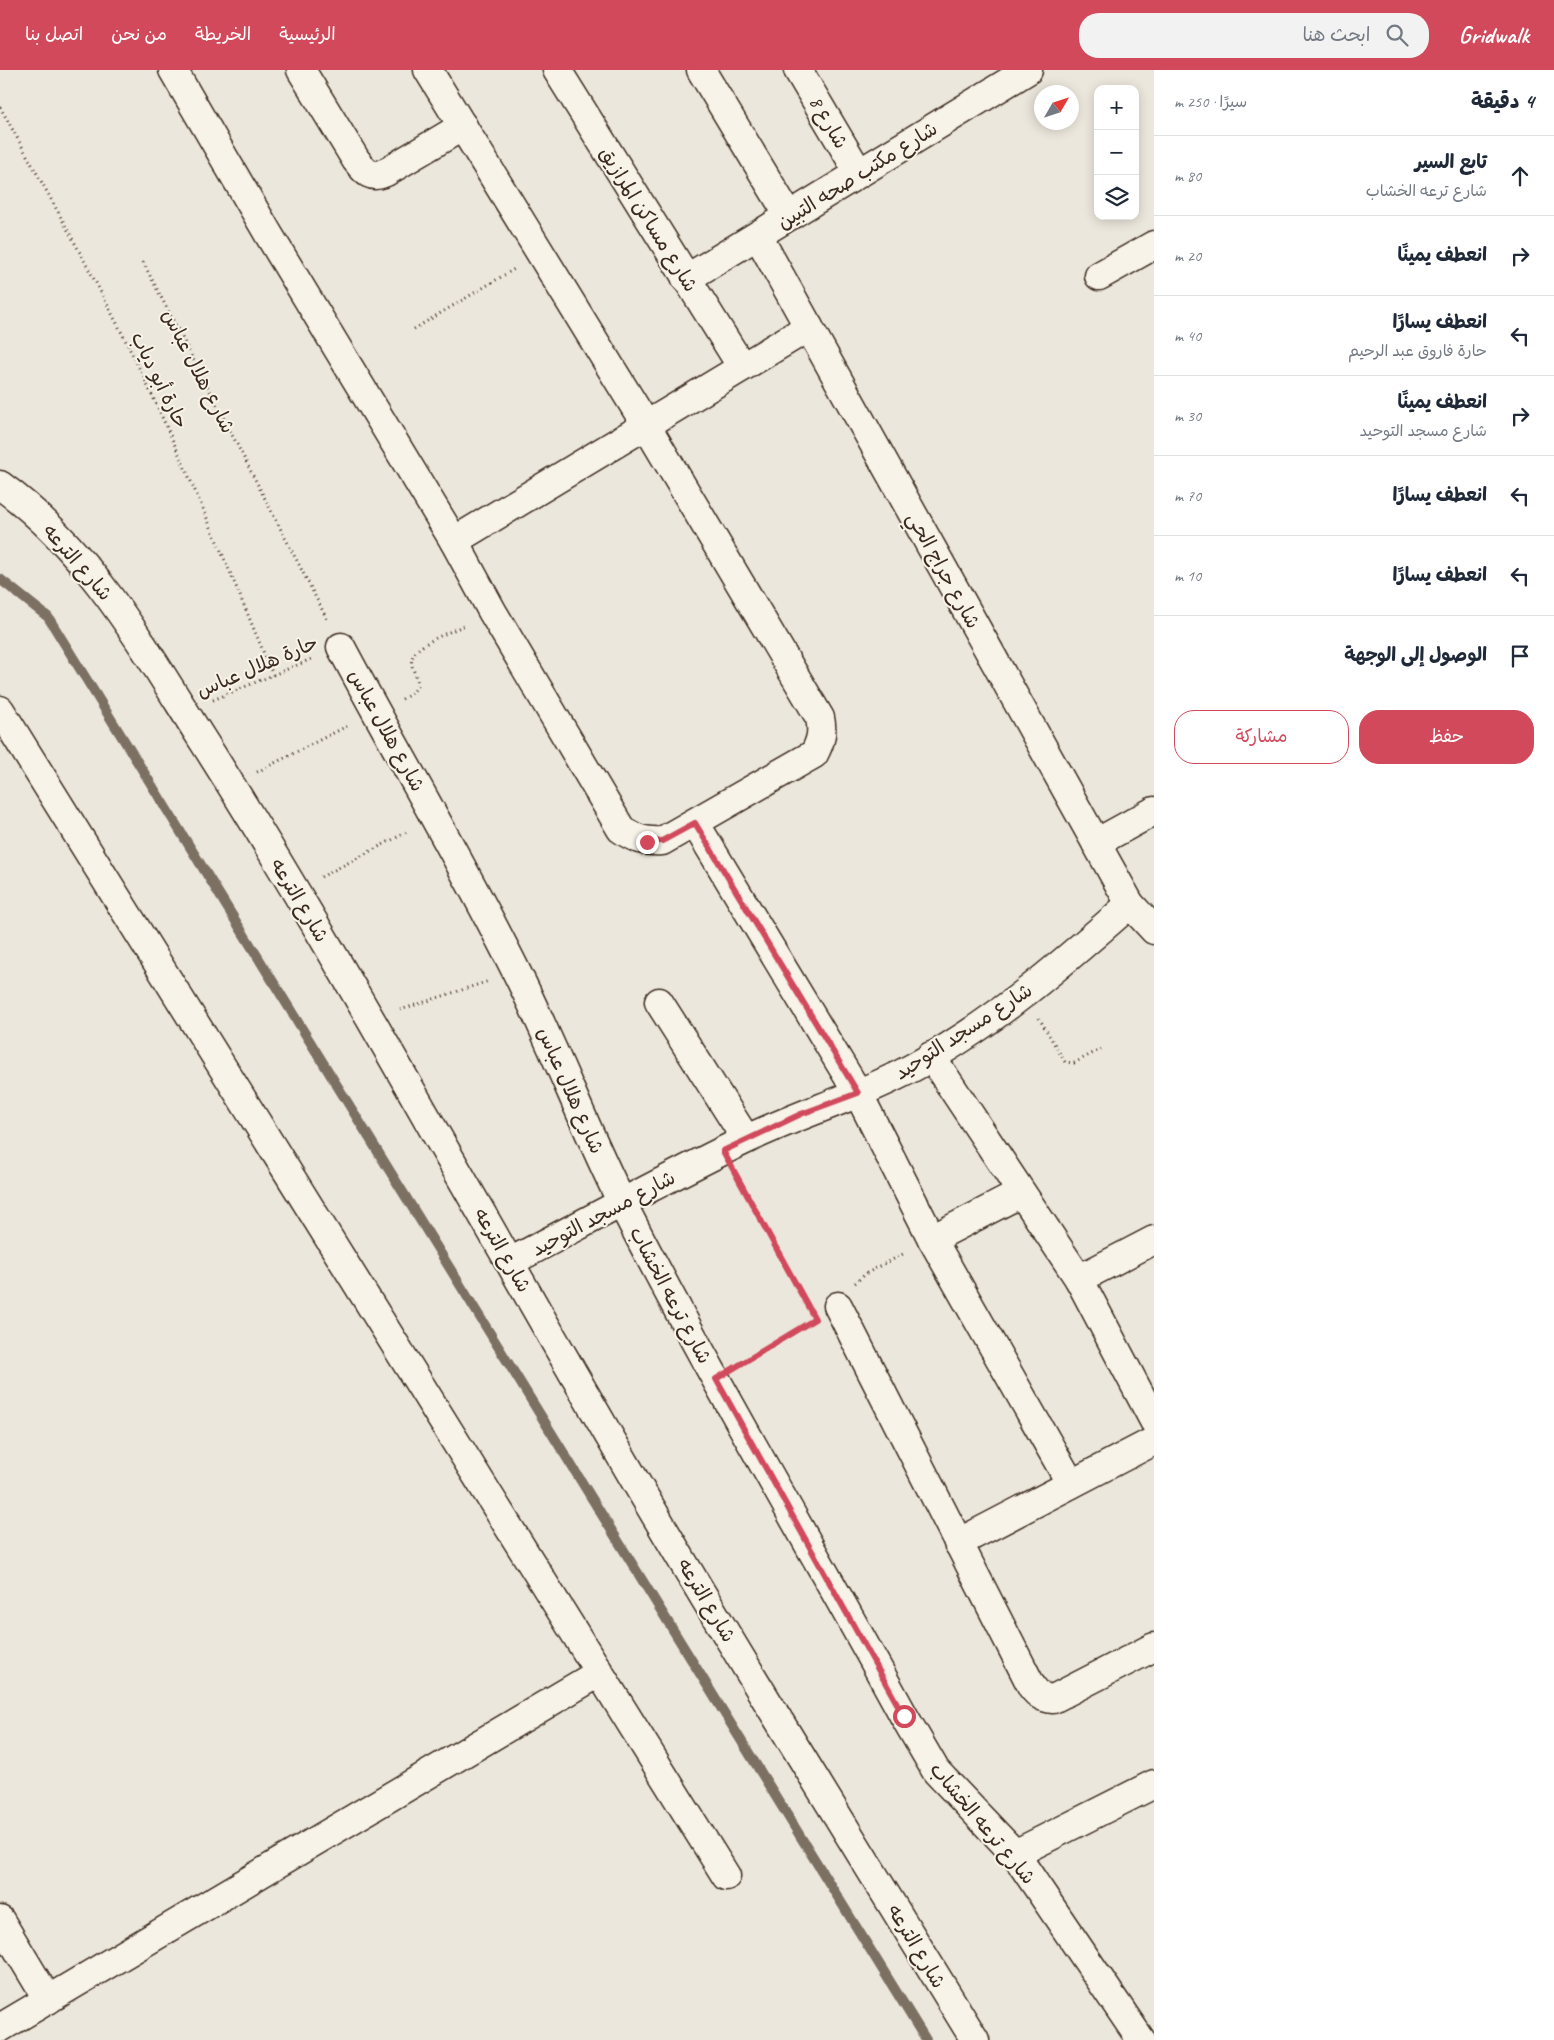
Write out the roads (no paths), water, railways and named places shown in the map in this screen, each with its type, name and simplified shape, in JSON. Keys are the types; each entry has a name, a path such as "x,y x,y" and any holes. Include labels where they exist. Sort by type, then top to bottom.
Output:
{"street":[{"path":"173,70 269,235 454,541 492,611 621,829 633,838 662,841 814,754 820,743 822,730 820,718 646,425 428,70"},
{"path":"301,70 356,160 367,174 376,176 386,172 463,126"},
{"name":"شارع مساكن المرازيق","path":"557,70 742,367"},
{"path":"701,70 789,216"},
{"name":"شارع 8","path":"798,70 859,173"},
{"name":"شارع مكتب صحه التبين","path":"686,279 1028,70"},
{"name":"شارع جراج الحي","path":"758,236 1130,904 1154,930"},
{"path":"1099,276 1154,244"},
{"path":"454,541 809,327"},
{"name":"شارع الترعه","path":"0,485 49,526 80,559 138,636 371,1020 693,1580 975,2040"},
{"name":"شارع هلال عباس","path":"342,646 376,712 436,817 517,972 622,1203"},
{"path":"0,710 726,1876"},
{"path":"1096,843 1154,811"},
{"path":"695,823 858,1093 932,1239 1071,1484"},
{"name":"شارع مسجد التوحيد","path":"510,1262 734,1145 801,1114 858,1093 931,1056 1026,993 1130,904"},
{"path":"659,1002 734,1145"},
{"path":"931,1056 1079,1279 1154,1420"},
{"path":"932,1239 1021,1193"},
{"name":"شارع ترعه الخشاب","path":"622,1203 716,1379 936,1771 1015,1854 1141,2040"},
{"path":"1079,1279 1154,1240"},
{"path":"826,1313 958,1543 1032,1688 1045,1698 1053,1698 1154,1647"},
{"path":"958,1543 1154,1441"},
{"path":"0,2028 600,1673"},
{"path":"1015,1854 1154,1784"},
{"path":"0,1920 48,2000"}],"waterway":[{"path":"0,579 48,617 926,2040"}]}
